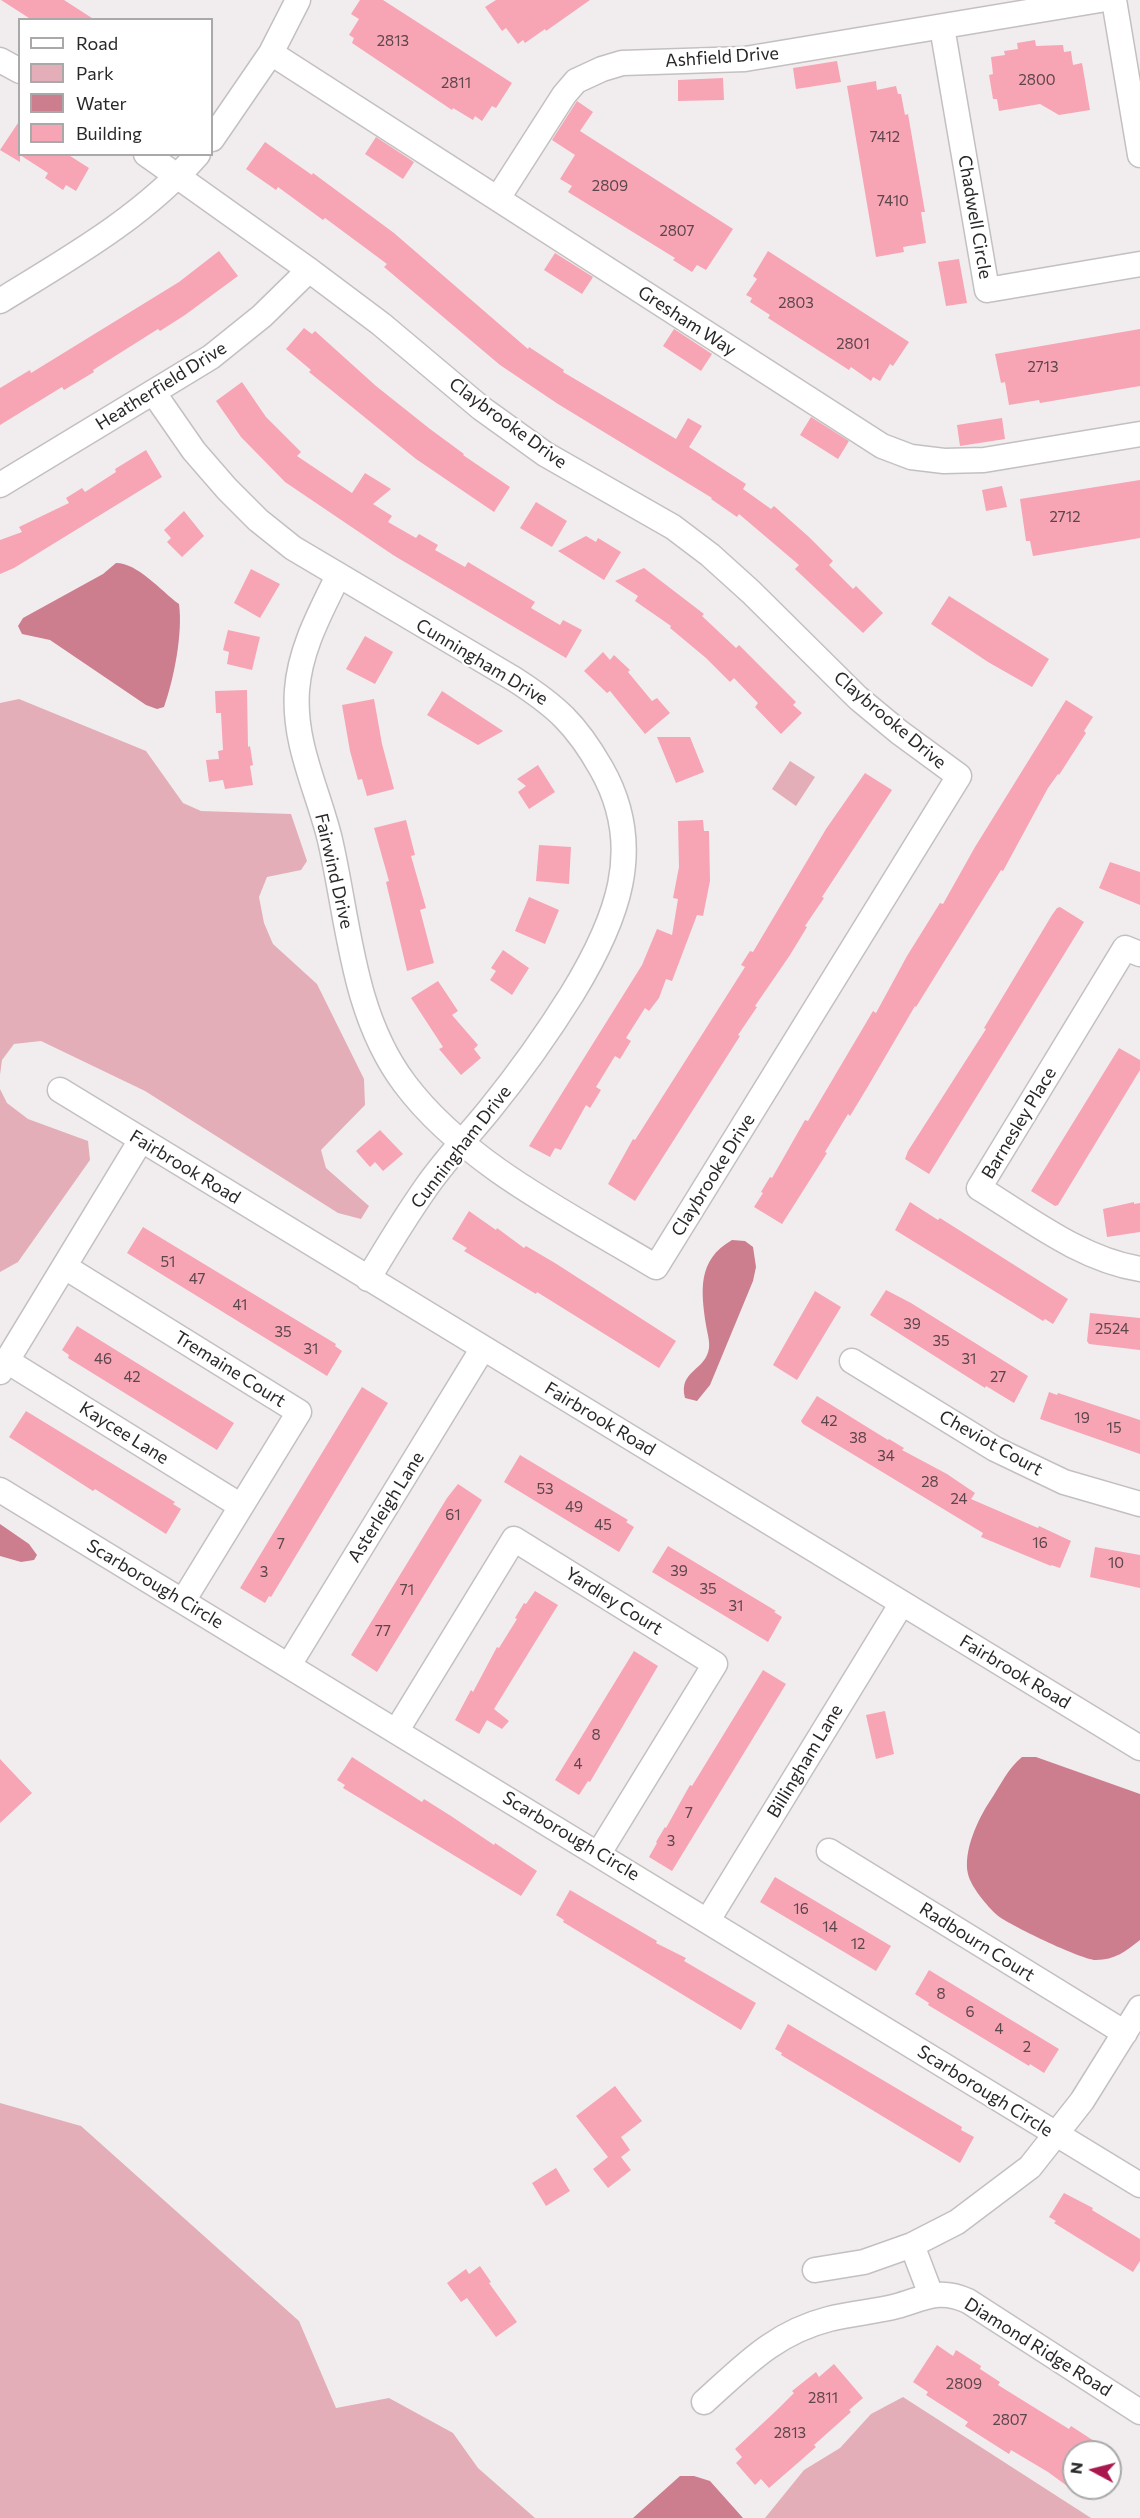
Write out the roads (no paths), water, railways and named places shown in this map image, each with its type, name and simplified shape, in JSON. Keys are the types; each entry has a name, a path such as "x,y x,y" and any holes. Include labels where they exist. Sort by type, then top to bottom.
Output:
{"street":[{"path":"213,138 271,53 298,0"},
{"name":"Ashfield Drive","path":"498,198 564,94 576,81 602,69 631,62 745,59 942,27 1009,8 1100,0"},
{"path":"1114,0 1140,155"},
{"name":"Chadwell Circle","path":"942,27 987,290 1140,264"},
{"name":"Gresham Way","path":"271,53 882,446 911,457 944,461 984,460 1140,435"},
{"path":"0,60 18,70"},
{"name":"Claybrooke Drive","path":"149,156 381,324 481,408 535,447 673,527 710,555 751,592 858,698 899,732 959,776 656,1267 492,1167 462,1141"},
{"path":"0,301 79,253 121,223 178,176 196,156"},
{"name":"Heatherfield Drive","path":"0,485 211,357 239,337 309,270"},
{"name":"Cunningham Drive","path":"153,392 194,451 234,496 258,520 292,548 550,703 580,734 611,786 620,813 624,841 620,892 611,921 596,955 546,1034 489,1110 427,1186 368,1279"},
{"name":"Fairwind Drive","path":"338,576 313,625 302,658 297,690 302,750 329,838 357,980 370,1016 405,1084 428,1110 462,1141"},
{"name":"Barnesley Place","path":"1140,954 1125,948 979,1188 1074,1247 1126,1267 1140,1269"},
{"name":"Fairbrook Road","path":"60,1090 1140,1748"},
{"path":"3,1366 141,1140"},
{"name":"Tremaine Court","path":"65,1267 299,1412 183,1600"},
{"name":"Asterleigh Lane","path":"289,1665 483,1348"},
{"name":"Cheviot Court","path":"852,1360 995,1449 1064,1482 1140,1504"},
{"name":"Kaycee Lane","path":"3,1366 241,1506"},
{"name":"Scarborough Circle","path":"0,1490 599,1853 1140,2185"},
{"name":"Yardley Court","path":"397,1730 514,1539 715,1664 599,1853"},
{"name":"Billingham Lane","path":"708,1920 902,1603"},
{"name":"Radbourn Court","path":"829,1851 1125,2033"},
{"path":"815,2270 864,2262 912,2245 957,2222 1030,2168 1057,2135 1101,2073 1140,2008"},
{"path":"912,2245 931,2295"},
{"name":"Diamond Ridge Road","path":"704,2402 762,2350 780,2338 830,2319 898,2306 931,2295 945,2293 968,2301 1140,2412"}],"water":[{"path":"116,563 124,564 141,573 179,604 180,628 177,656 164,707 157,709 146,705 50,640 22,634 18,626 23,618 103,574"},
{"path":"732,1240 745,1241 753,1247 756,1267 753,1281 710,1385 697,1401 685,1398 685,1382 703,1362 709,1348 703,1300 704,1277 712,1257"},
{"path":"0,1524 29,1544 37,1555 34,1560 21,1562 0,1556"},
{"path":"1022,1757 1036,1757 1140,1794 1140,1940 1120,1954 1109,1958 1089,1959 1046,1941 997,1915 972,1885 967,1865 976,1826 1012,1766"},
{"path":"680,2476 694,2476 710,2481 743,2518 633,2518"}]}
